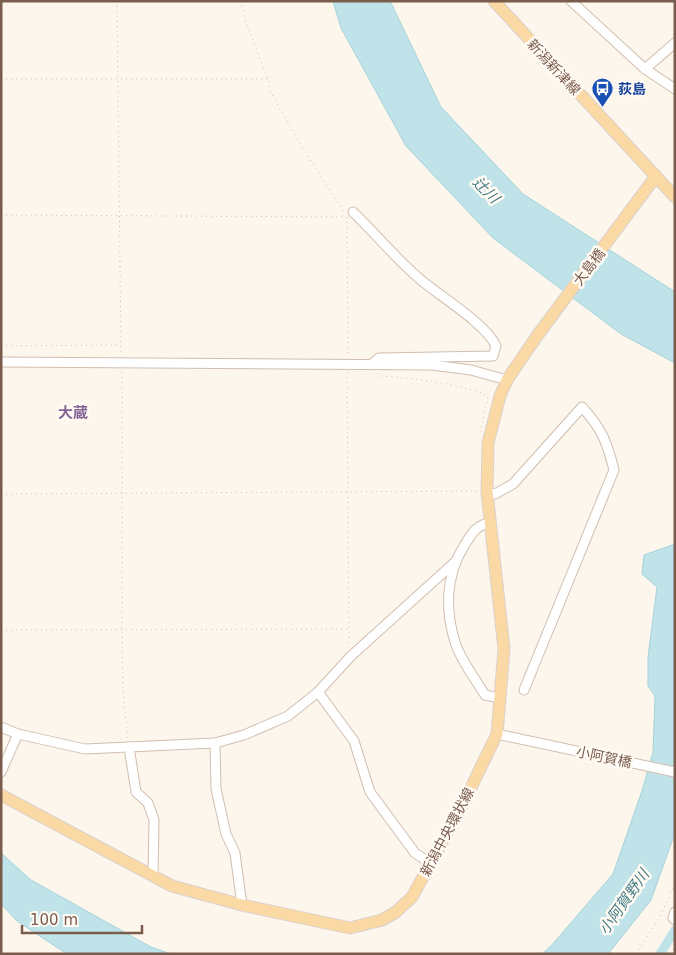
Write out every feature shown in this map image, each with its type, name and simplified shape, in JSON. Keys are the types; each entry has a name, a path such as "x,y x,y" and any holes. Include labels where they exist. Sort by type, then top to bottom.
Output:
{"main road":[{"name":"新潟新津線","path":"494,1 675,197"},
{"name":"大島橋","path":"536,336 656,176"},
{"name":"新潟中央環状線","path":"1,795 172,886 199,895 350,928 368,925 396,912 412,897 464,802 497,734 504,649 491,522 482,488 493,418 507,380 536,336"}],"street":[{"path":"576,3 645,69 675,88"},
{"path":"645,69 675,43"},
{"path":"350,214 421,280 485,330 496,346 493,356 396,356 379,358 372,364"},
{"path":"1,362 348,366 372,364 432,365 471,370 507,380"},
{"path":"482,488 495,494 512,484 582,407 600,428 608,446 614,470 524,690"},
{"path":"491,522 483,523 476,528 455,562 450,574 448,592 456,647 485,695 500,698"},
{"path":"1,727 18,734 85,749 215,743 244,736 288,716 318,692 351,656 455,562"},
{"path":"318,692 354,741 370,792 415,853 430,863"},
{"path":"1,772 18,734"},
{"name":"小阿賀橋","path":"497,734 675,772"},
{"path":"215,743 216,788 226,834 235,853 242,905"},
{"path":"129,747 136,792 148,803 154,820 153,875"},
{"path":"675,912 673,918 675,920"}],"path":[{"path":"117,1 118,216 120,345 122,363 122,629 124,694 129,747"},
{"path":"240,1 247,25 268,79 270,91 288,122 350,214 348,356"},
{"path":"1,80 268,79"},
{"path":"1,215 350,214"},
{"path":"1,346 120,345"},
{"path":"372,364 380,376 418,378 483,393 488,397 480,441"},
{"path":"348,366 348,629 351,656"},
{"path":"1,494 478,491 482,488"},
{"path":"1,630 348,629"},
{"path":"636,954 661,915 675,883"},
{"path":"670,954 675,945"}],"water":[{"name":"辻川","path":"333,1 390,1 441,107 523,194 675,292 675,363 621,334 493,238 406,146 341,28"},
{"name":"小阿賀野川","path":"675,544 675,833 651,900 608,954 542,954 613,874 642,791 653,752 655,696 648,686 648,657 657,587 642,574 644,555"},
{"path":"1,853 31,880 151,947 171,954 67,954 17,921 1,904"}],"waterway":[{"path":"660,954 675,930"}],"place":[{"name":"荻島","path":"602,108"}],"district":[{"name":"大蔵","path":"73,413"}]}
